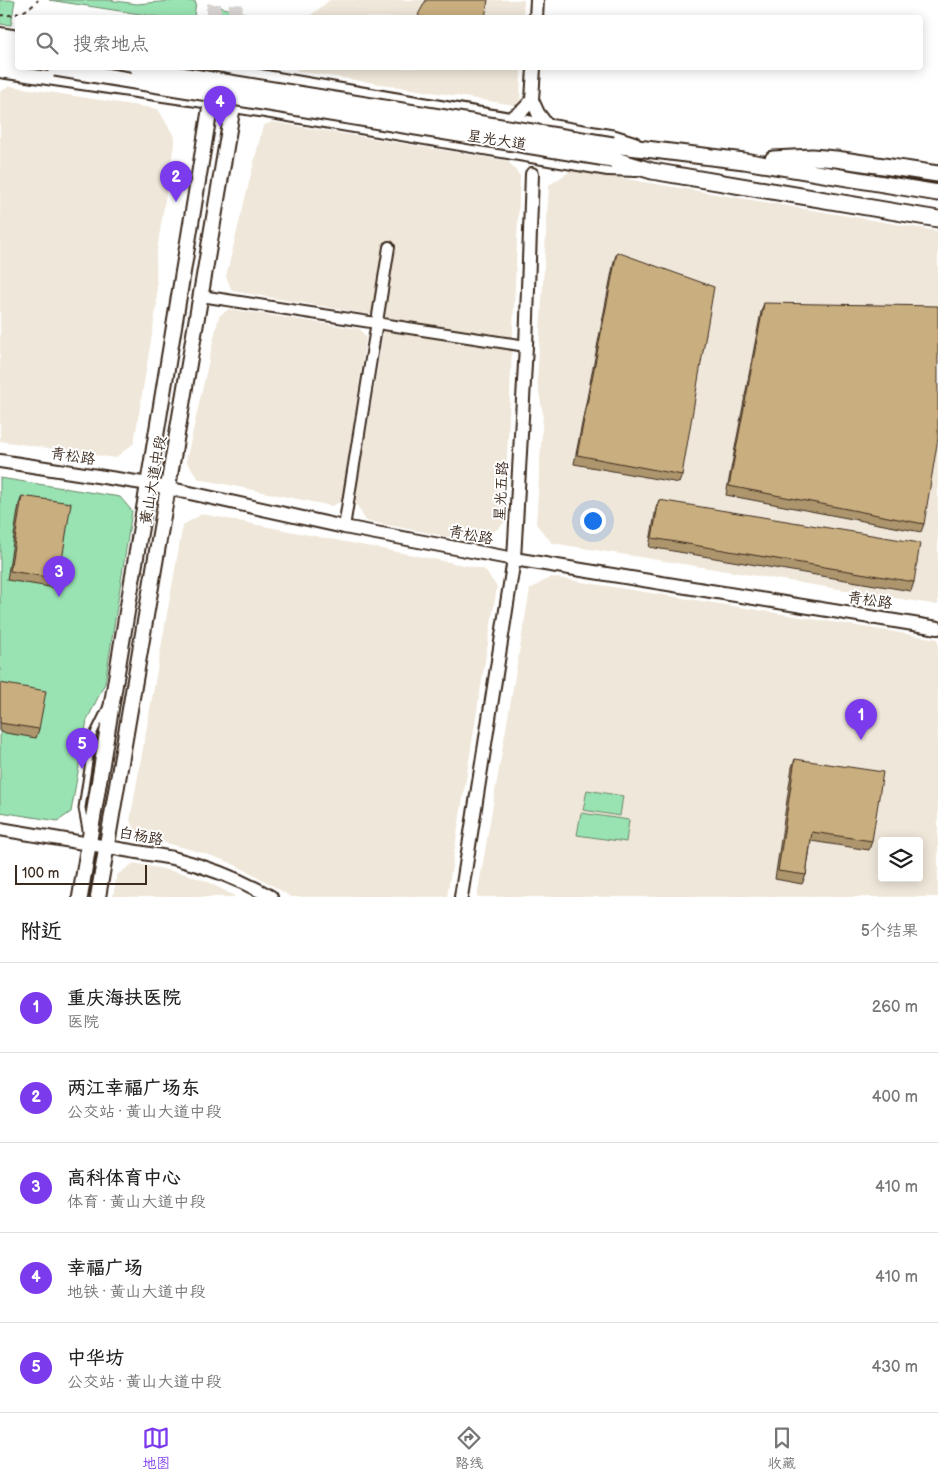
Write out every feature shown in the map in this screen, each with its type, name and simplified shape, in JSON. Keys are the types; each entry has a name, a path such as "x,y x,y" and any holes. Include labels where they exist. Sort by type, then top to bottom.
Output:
{"main road":[{"path":"0,45 15,48"},
{"path":"0,58 15,60"},
{"name":"星光大道","path":"68,70 612,152 661,150 823,173 938,193"},
{"name":"星光大道","path":"149,70 612,152 652,171 938,219"},
{"name":"黄山大道中段","path":"80,897 211,102 213,70"},
{"name":"黄山大道中段","path":"98,897 201,296 232,106 234,70"},
{"path":"744,161 812,157 861,162 938,174"},
{"path":"823,173 861,171 938,183"}],"street":[{"path":"536,15 537,0"},
{"path":"0,34 15,36"},
{"path":"240,70 615,137 661,150"},
{"path":"534,70 532,100 538,113 547,125"},
{"path":"0,71 211,102 608,169 652,171"},
{"path":"510,119 523,110 532,100"},
{"path":"514,154 532,174 540,166 552,160"},
{"name":"星光五路","path":"461,897 514,559 526,346 532,174"},
{"path":"344,527 390,247"},
{"path":"201,296 526,346"},
{"name":"青松路","path":"0,461 149,484 344,527 514,559 938,628"},
{"name":"白杨路","path":"0,829 194,863 224,874 252,892 271,897"}],"path":[{"path":"0,15 6,16 20,13 34,6 38,0"}],"shaded area":[{"path":"330,0 524,0 523,15 311,15"},
{"path":"521,70 520,106 297,71"},
{"path":"10,86 158,109 175,138 156,256 157,304 134,443 115,458 0,441 0,92"},
{"path":"272,122 508,161 520,176 504,523 481,543 366,521 355,502 386,317 232,291 226,276 263,126"},
{"path":"572,170 938,231 938,605 552,543 536,524 543,414 537,381 549,185"},
{"path":"229,309 360,329 366,337 342,501 332,506 199,479 186,461 219,316"},
{"path":"202,514 484,569 497,587 447,897 291,897 229,862 140,836 130,821 183,525"},
{"path":"551,577 938,639 938,897 477,897 530,589"},
{"path":"134,863 186,874 206,881 235,897 113,897 117,875"}],"green space":[{"path":"0,0 15,0 11,25 0,24"},
{"path":"49,0 108,0 137,4 182,0 196,2 194,15 146,15"},
{"path":"208,4 252,15 226,15 207,10"},
{"path":"0,478 120,497 132,511 105,683 87,720 71,812 58,821 0,812"},
{"path":"587,790 623,796 620,816 583,810"},
{"path":"581,813 629,820 626,842 577,835"}],"building":[{"path":"426,0 488,0 486,15 418,15"},
{"path":"617,252 714,287 682,475 577,455"},
{"path":"764,303 938,306 938,438 924,524 729,486"},
{"path":"22,496 71,503 59,579 10,571"},
{"path":"659,500 920,543 914,582 652,538"},
{"path":"0,683 46,691 39,729 0,723"},
{"path":"795,759 883,772 872,841 812,832 806,875 778,871"}],"tunnel":[{"path":"214,0 214,15"},
{"path":"235,15 236,0"}],"place":[{"name":"幸福广场","path":"220,127"},
{"name":"两江幸福广场东","path":"176,202"},
{"name":"高科体育中心","path":"59,597"},
{"name":"重庆海扶医院","path":"861,740"},
{"name":"中华坊","path":"82,769"}]}
